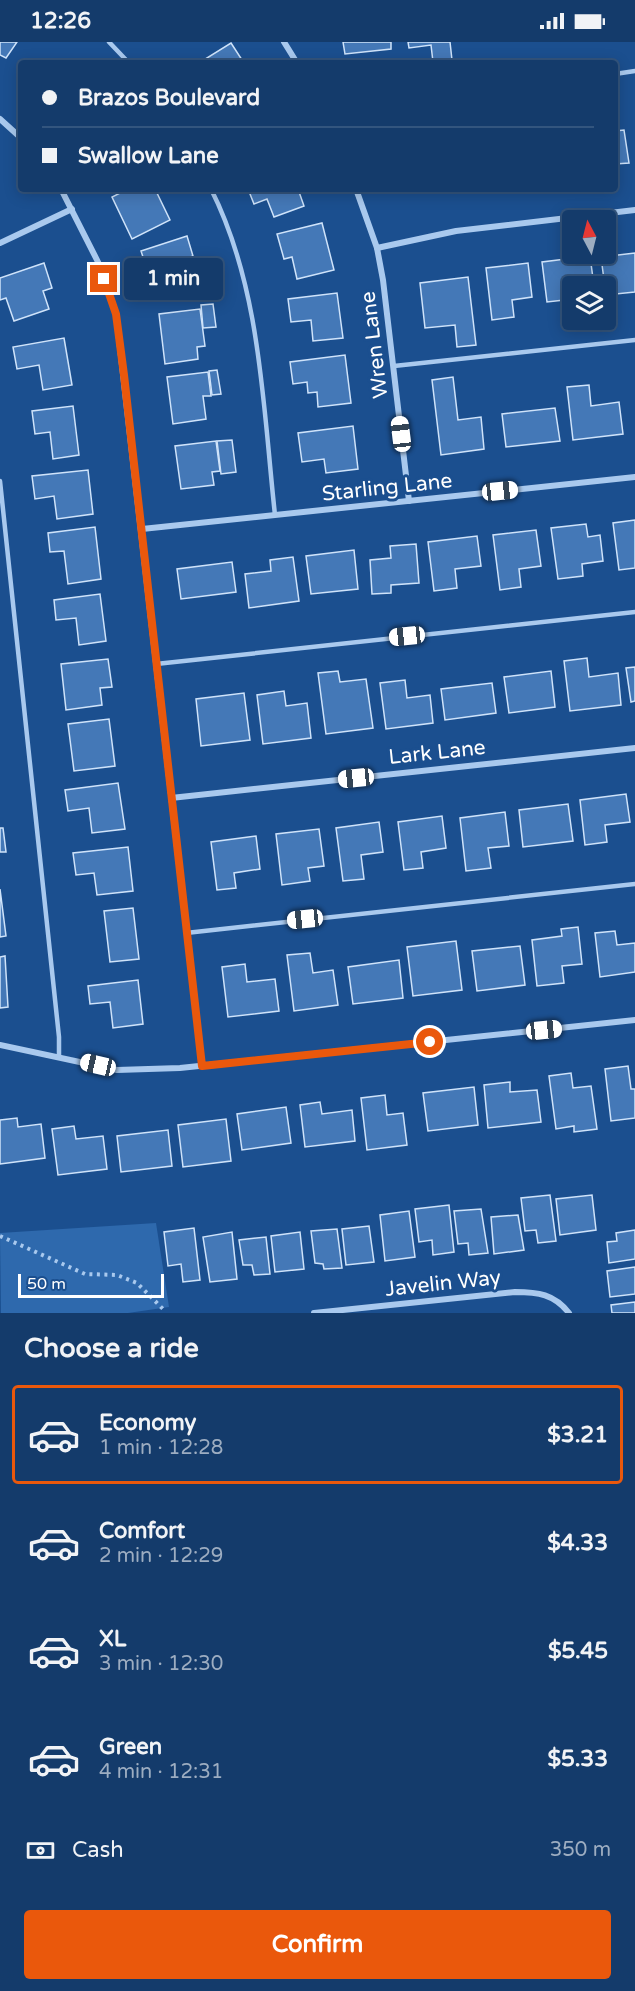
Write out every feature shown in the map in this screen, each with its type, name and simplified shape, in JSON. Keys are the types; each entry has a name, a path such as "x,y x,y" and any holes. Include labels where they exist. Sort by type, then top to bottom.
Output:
{"street":[{"path":"284,42 295,60"},
{"path":"0,119 18,135"},
{"path":"63,192 98,262 116,314 202,1066"},
{"name":"Wren Lane","path":"357,192 376,248 383,280 409,501"},
{"path":"0,243 72,209"},
{"path":"376,248 456,231 635,210"},
{"name":"Starling Lane","path":"142,529 635,477"},
{"name":"Lark Lane","path":"171,798 635,748"},
{"path":"0,1045 117,1070 202,1066 635,1020"},
{"name":"Javelin Way","path":"314,1313 515,1292 538,1292 553,1297 569,1312"}],"lane":[{"path":"109,42 126,60"},
{"path":"618,74 635,71"},
{"path":"212,192 231,237 254,329 275,515"},
{"path":"394,366 635,340"},
{"path":"0,481 59,1037 59,1056"},
{"path":"156,664 635,612"},
{"path":"186,933 635,884"}],"path":[{"path":"0,1236 85,1274 117,1275 137,1283 165,1311"}],"shaded area":[{"path":"156,1223 169,1307 128,1313 1,1313 0,1233"}],"building":[{"path":"0,42 17,42 6,58 0,55"},
{"path":"343,42 391,42 391,49 345,54"},
{"path":"408,42 450,42 452,60 433,60 431,45 409,48"},
{"path":"231,43 242,60 204,60"},
{"path":"624,130 629,163 618,164 618,131"},
{"path":"122,192 156,192 170,220 132,239 112,197"},
{"path":"249,192 299,192 304,206 274,217 267,199 254,204"},
{"path":"322,223 334,270 297,279 292,257 284,259 277,234"},
{"path":"187,236 193,256 177,261 185,288 156,296 141,251"},
{"path":"635,253 635,292 616,294 616,276 604,276 602,264 616,264 616,255"},
{"path":"562,260 562,264 591,264 593,276 562,276 562,300 547,302 542,262"},
{"path":"44,263 52,288 43,291 49,309 14,321 6,298 0,300 0,278"},
{"path":"528,263 532,297 512,300 514,317 492,320 486,268"},
{"path":"468,277 476,345 457,347 455,325 425,328 420,283"},
{"path":"337,293 343,338 313,341 311,320 291,322 288,299"},
{"path":"213,304 216,327 203,328 201,305"},
{"path":"200,309 205,346 197,347 198,359 165,364 159,314"},
{"path":"64,338 72,385 43,390 39,365 17,369 13,347"},
{"path":"345,355 351,403 318,407 317,392 308,393 307,382 293,384 290,362"},
{"path":"217,370 221,394 212,395 209,371"},
{"path":"208,372 211,396 203,396 206,419 173,424 167,377"},
{"path":"453,377 458,420 481,417 484,449 441,455 432,380"},
{"path":"589,385 591,406 619,402 623,434 573,440 567,387"},
{"path":"73,406 79,455 53,459 50,432 35,434 32,411"},
{"path":"555,408 560,441 506,447 502,414"},
{"path":"353,426 358,469 326,473 324,459 302,462 298,433"},
{"path":"232,440 236,472 221,474 217,441"},
{"path":"216,441 220,471 212,472 214,485 181,489 175,446"},
{"path":"88,470 93,514 57,519 54,496 35,499 32,476"},
{"path":"635,520 635,568 619,570 613,523"},
{"path":"586,524 588,537 600,535 603,561 582,564 583,576 558,579 551,528"},
{"path":"95,527 101,579 68,584 64,551 50,552 48,533"},
{"path":"536,530 541,566 519,569 521,587 500,590 493,535"},
{"path":"477,536 481,566 455,569 457,588 434,591 428,542"},
{"path":"416,544 419,583 391,585 391,593 372,594 370,560 391,558 390,546"},
{"path":"354,550 358,589 311,594 306,556"},
{"path":"293,557 299,601 249,608 245,574 271,571 270,560"},
{"path":"232,562 236,592 181,599 177,569"},
{"path":"100,594 106,641 79,645 76,618 56,620 54,600"},
{"path":"587,658 589,677 618,673 621,705 570,711 564,661"},
{"path":"108,659 112,687 100,688 102,705 66,710 61,664"},
{"path":"635,667 635,701 631,702 626,668"},
{"path":"338,671 340,682 366,679 373,728 326,734 318,673"},
{"path":"551,671 555,707 509,713 504,677"},
{"path":"405,680 407,698 430,695 433,723 386,729 380,683"},
{"path":"492,683 496,713 445,720 441,689"},
{"path":"284,691 286,706 307,703 311,738 263,744 257,695"},
{"path":"244,693 250,740 201,746 196,699"},
{"path":"109,719 115,766 74,771 68,724"},
{"path":"118,783 125,829 92,833 89,808 68,811 65,790"},
{"path":"626,794 630,822 605,825 607,842 585,845 580,800"},
{"path":"568,804 573,841 523,847 519,810"},
{"path":"505,812 509,846 488,848 491,868 466,871 460,818"},
{"path":"442,816 446,848 421,852 423,868 404,870 398,822"},
{"path":"379,822 383,852 361,855 364,879 343,881 336,828"},
{"path":"0,828 3,828 6,852 0,852"},
{"path":"319,829 324,866 308,868 310,881 282,885 276,834"},
{"path":"256,836 260,869 234,873 236,888 217,890 211,842"},
{"path":"128,847 133,891 97,895 94,873 76,875 73,853"},
{"path":"0,889 6,936 0,937"},
{"path":"133,908 139,959 110,962 104,911"},
{"path":"578,927 582,964 562,966 564,983 537,986 532,940 562,936 561,929"},
{"path":"615,931 617,945 635,943 635,972 600,977 595,933"},
{"path":"456,941 462,990 413,996 407,947"},
{"path":"520,946 525,985 477,991 472,951"},
{"path":"310,953 313,973 333,970 338,1005 294,1011 287,955"},
{"path":"5,956 8,1007 0,1008 0,957"},
{"path":"399,960 403,998 353,1004 348,967"},
{"path":"245,964 247,982 275,979 279,1011 228,1017 222,967"},
{"path":"138,980 143,1024 113,1028 110,1002 90,1004 88,986"},
{"path":"628,1066 631,1089 635,1089 635,1118 611,1121 605,1069"},
{"path":"571,1073 573,1088 591,1086 597,1129 574,1132 574,1126 556,1129 549,1076"},
{"path":"510,1082 510,1092 537,1090 541,1122 488,1128 484,1085"},
{"path":"474,1087 478,1125 428,1131 423,1093"},
{"path":"385,1095 387,1115 403,1113 407,1145 367,1150 361,1098"},
{"path":"320,1102 322,1114 352,1110 355,1141 305,1147 300,1105"},
{"path":"286,1107 291,1143 242,1150 237,1114"},
{"path":"17,1118 18,1127 41,1124 45,1158 0,1164 0,1120"},
{"path":"226,1119 231,1161 183,1167 178,1125"},
{"path":"74,1126 76,1139 103,1136 107,1169 58,1175 52,1129"},
{"path":"168,1130 172,1166 121,1172 117,1136"},
{"path":"550,1195 556,1241 538,1243 536,1230 525,1231 521,1198"},
{"path":"592,1195 596,1230 560,1235 556,1199"},
{"path":"449,1205 454,1252 433,1255 432,1240 419,1242 415,1209"},
{"path":"481,1209 488,1253 469,1255 468,1243 458,1244 454,1211"},
{"path":"409,1211 415,1257 385,1261 380,1215"},
{"path":"518,1215 524,1250 494,1254 491,1217"},
{"path":"369,1226 374,1262 346,1265 342,1229"},
{"path":"194,1228 200,1280 183,1282 181,1264 168,1266 164,1232"},
{"path":"337,1229 342,1268 324,1269 323,1264 315,1263 311,1231"},
{"path":"635,1230 635,1259 609,1263 607,1242 617,1241 616,1233"},
{"path":"232,1232 237,1279 210,1282 203,1237"},
{"path":"300,1232 304,1269 275,1272 271,1236"},
{"path":"266,1237 270,1274 254,1275 252,1265 243,1265 239,1240"},
{"path":"635,1267 635,1294 610,1297 607,1271"},
{"path":"635,1302 635,1313 612,1313 611,1305"}],"route":[{"path":"104,279 116,314 124,375 202,1066 430,1042"}]}
